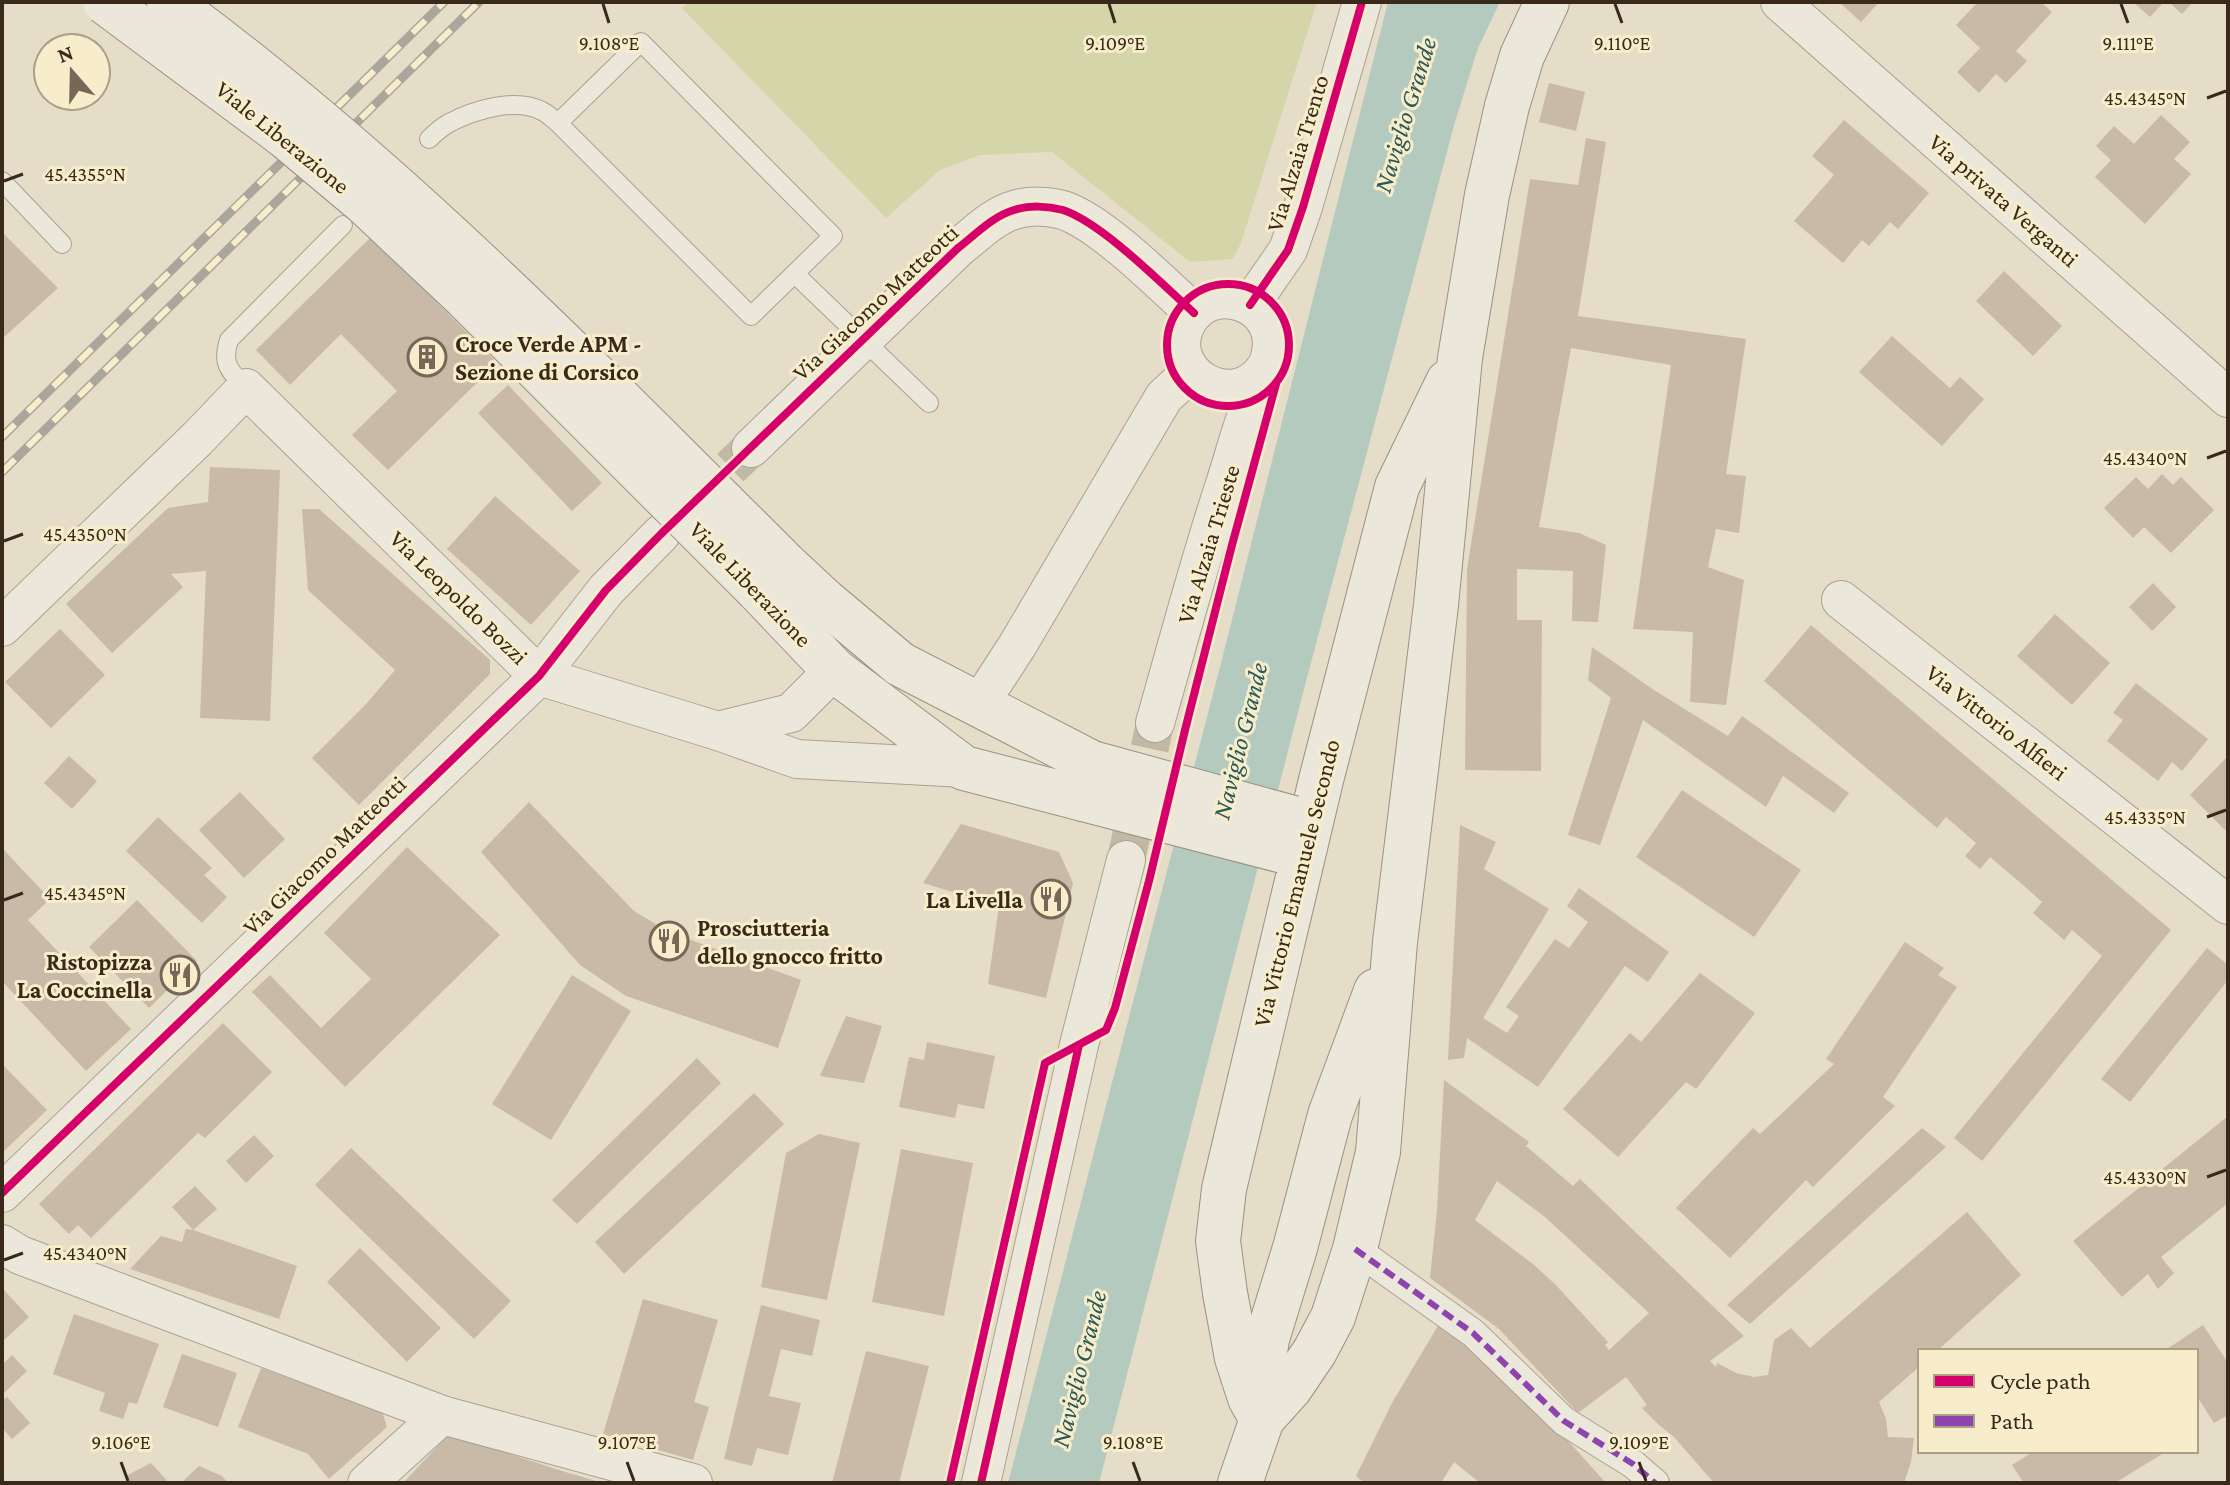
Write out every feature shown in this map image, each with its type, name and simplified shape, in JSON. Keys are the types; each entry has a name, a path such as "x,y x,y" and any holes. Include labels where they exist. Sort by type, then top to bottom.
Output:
{"main road":[{"name":"Viale Liberazione","path":"105,2 285,136 365,203 771,576 826,602 900,664 978,706 1087,781"},
{"name":"Viale Liberazione","path":"169,2 304,106 397,187 527,308 771,576 834,670 964,768 1087,781 1297,837"},
{"name":"Via Vittorio Emanuele Secondo","path":"1262,1419 1290,1388 1333,1317 1355,1249 1378,1152 1395,942 1436,605 1460,358 1487,195 1507,106 1522,56 1547,2"},
{"name":"Via Vittorio Emanuele Secondo","path":"1262,1419 1250,1398 1237,1358 1225,1293 1218,1241 1224,1189 1297,837 1397,487 1460,358"},
{"name":"Via Vittorio Emanuele Secondo","path":"1240,1483 1262,1419 1261,1378 1267,1339 1330,1115 1395,942"}],"street":[{"name":"Via Alzaia Trento","path":"1250,305 1288,250 1362,2"},
{"name":"Via privata Verganti","path":"1780,2 2228,398"},
{"name":"Via Giacomo Matteotti","path":"751,448 958,248 1013,210 1033,207 1063,210 1095,228 1194,313"},
{"path":"1250,305 1241,300 1221,299 1201,306 1187,321 1182,342 1186,363 1191,372 1207,385 1220,389 1233,389 1252,381 1266,367"},
{"name":"Via Alzaia Trieste","path":"1155,723 1216,511 1270,357 1272,338 1265,319 1250,305"},
{"path":"978,706 1164,397 1191,372"},
{"path":"2,627 246,388"},
{"name":"Via Leopoldo Bozzi","path":"246,388 539,676 718,731 797,759 964,768"},
{"name":"Via Giacomo Matteotti","path":"2,1193 539,676 606,590 661,534"},
{"name":"Via Vittorio Alfieri","path":"1841,600 2228,905"},
{"path":"718,731 791,713 834,670"},
{"path":"981,1483 1079,1045 1126,860"},
{"path":"2,1244 20,1255 442,1415 693,1483"},
{"path":"1355,1249 1473,1333 1564,1421 1633,1464 1655,1483"},
{"path":"367,1483 442,1415"}],"lane":[{"path":"429,139 459,118 500,107 520,106 540,110 558,123 751,316 833,236 641,42 558,123"},
{"path":"2,181 62,244"},
{"path":"246,388 225,362 229,340 343,225"},
{"path":"795,274 929,403"}],"green space":[{"path":"688,2 1317,2 1241,243 1233,259 1190,262 1052,152 980,155 940,170 886,218 682,8"}],"water":[{"name":"Naviglio Grande","path":"1388,2 1500,2 1478,48 1455,122 1304,689 1099,1483 1008,1483 1221,663"}],"building":[{"path":"1839,2 1879,2 1861,22"},
{"path":"1978,2 2041,2 2052,12 2016,51 2027,61 2006,83 1996,74 1979,93 1957,72 1980,48 1956,25"},
{"path":"2133,2 2164,2 2150,17"},
{"path":"2169,2 2193,2 2182,14"},
{"path":"1549,83 1585,92 1576,131 1539,122"},
{"path":"2161,115 2190,142 2174,159 2191,174 2145,224 2095,177 2111,160 2096,146 2114,126 2134,144"},
{"path":"1844,120 1929,193 1898,229 1890,222 1869,246 1862,240 1843,263 1794,221 1834,175 1812,156"},
{"path":"1586,138 1606,142 1578,316 1746,339 1726,474 1746,476 1739,533 1716,529 1708,567 1744,580 1726,705 1690,702 1693,632 1633,629 1671,365 1571,348 1539,527 1579,533 1606,545 1598,622 1572,621 1573,571 1517,569 1517,620 1542,620 1541,771 1465,770 1467,569 1530,179 1578,185"},
{"path":"2,232 58,288 2,339"},
{"name":"Croce Verde APM - Sezione di Corsico","path":"372,236 497,363 388,470 352,435 397,391 341,334 290,385 256,350"},
{"path":"2004,271 2062,326 2033,356 1976,301"},
{"path":"1892,336 1950,388 1960,377 1984,399 1942,446 1859,372"},
{"path":"508,385 602,483 572,511 478,413"},
{"path":"210,467 280,470 270,721 200,718 206,571 171,574 183,587 112,653 66,604 168,508 208,502"},
{"path":"2162,474 2173,485 2181,477 2214,510 2171,553 2144,527 2133,538 2104,508 2136,477 2148,489"},
{"path":"495,496 580,571 531,625 447,549"},
{"path":"302,509 319,509 490,660 490,674 359,805 312,758 395,670 308,590"},
{"path":"2153,583 2176,607 2152,631 2129,607"},
{"path":"2055,614 2110,663 2072,705 2017,656"},
{"path":"1811,625 2171,930 1982,1161 1954,1138 2102,956 2072,930 2064,940 2033,913 2042,902 1990,857 1980,869 1965,856 1976,843 1946,817 1937,828 1764,681"},
{"path":"60,629 105,675 51,728 5,682"},
{"path":"1592,647 1728,736 1742,716 1849,793 1834,813 1783,776 1766,807 1643,720 1600,845 1568,835 1611,698 1588,680"},
{"path":"2136,683 2208,739 2182,771 2172,762 2158,781 2107,741 2123,720 2113,713"},
{"path":"69,756 97,781 72,809 44,783"},
{"path":"2228,756 2228,827 2225,830 2190,795"},
{"path":"1682,790 1801,870 1754,937 1636,857"},
{"path":"240,792 285,839 244,878 199,830"},
{"path":"529,802 634,911 669,932 801,980 778,1048 626,996 580,965 481,852"},
{"path":"158,817 212,868 204,875 227,897 202,923 126,851"},
{"path":"961,824 1059,852 1073,883 1046,998 988,984 999,906 923,883"},
{"path":"1460,825 1496,842 1484,869 1549,909 1483,1018 1507,1033 1519,1016 1506,1007 1555,939 1569,948 1588,922 1567,906 1579,888 1669,952 1648,982 1625,966 1538,1087 1467,1038 1464,1058 1448,1060"},
{"path":"407,847 500,935 345,1087 252,992 270,975 321,1028 371,979 324,933"},
{"path":"2,848 50,899 28,920 131,1029 86,1071 2,981"},
{"path":"137,900 197,961 149,1008 89,947"},
{"path":"1905,942 1944,968 1938,975 1957,987 1883,1097 1895,1106 1813,1187 1806,1180 1730,1258 1676,1208 1753,1128 1760,1134 1834,1064 1826,1059"},
{"path":"2207,948 2228,965 2228,980 2130,1102 2101,1079"},
{"path":"1700,973 1755,1013 1696,1089 1686,1082 1618,1157 1563,1109 1630,1033 1641,1042"},
{"path":"572,975 631,1011 551,1140 492,1104"},
{"path":"846,1016 882,1026 864,1083 820,1076"},
{"path":"223,1023 272,1072 205,1138 198,1133 91,1238 78,1225 69,1234 39,1204"},
{"path":"927,1042 995,1056 984,1109 958,1104 955,1118 899,1107 909,1057 924,1060"},
{"path":"697,1058 721,1083 577,1224 552,1200"},
{"path":"2,1064 47,1110 2,1153"},
{"path":"1444,1080 1529,1142 1526,1146 1573,1186 1580,1179 1744,1336 1710,1361 1716,1367 1717,1363 1736,1373 1754,1377 1768,1375 1774,1340 1791,1328 1810,1348 1967,1212 2021,1275 1939,1349 1918,1349 1918,1368 1879,1402 1886,1419 1888,1437 1914,1438 1904,1483 1714,1483 1674,1437 1642,1408 1647,1405 1626,1377 1578,1413 1499,1329 1430,1278","holes":["1497,1181 1545,1217 1649,1313 1609,1350 1605,1345 1608,1342 1556,1285 1475,1220"]},
{"path":"754,1093 784,1124 624,1274 595,1242"},
{"path":"2228,1116 2228,1203 2161,1257 2174,1273 2158,1289 2148,1274 2122,1297 2073,1241"},
{"path":"1922,1128 1946,1147 1750,1324 1727,1305"},
{"path":"819,1134 860,1143 827,1300 761,1287 786,1153"},
{"path":"254,1135 274,1156 246,1183 226,1161"},
{"path":"351,1148 511,1301 474,1339 315,1185"},
{"path":"901,1149 973,1163 944,1316 872,1302"},
{"path":"195,1186 217,1209 193,1230 172,1207"},
{"path":"186,1229 297,1266 279,1319 130,1269 161,1236 182,1242"},
{"path":"360,1248 441,1328 407,1362 327,1282"},
{"path":"2,1288 29,1317 2,1342"},
{"path":"643,1299 718,1320 694,1402 709,1407 693,1460 603,1434"},
{"path":"761,1305 820,1320 812,1356 781,1349 769,1396 801,1403 788,1455 757,1448 752,1466 724,1459"},
{"path":"74,1314 159,1344 137,1404 129,1402 123,1419 99,1411 105,1393 53,1374"},
{"path":"1439,1324 1527,1395 1606,1483 1480,1483 1454,1462 1441,1483 1364,1483 1356,1476 1392,1403"},
{"path":"2203,1325 2228,1363 2228,1415 2214,1423 2198,1398 2198,1349 2167,1349"},
{"path":"866,1351 929,1366 899,1483 832,1483"},
{"path":"182,1354 237,1373 218,1427 163,1407"},
{"path":"12,1355 27,1371 4,1393 2,1365"},
{"path":"261,1368 382,1411 387,1427 329,1479 308,1454 238,1427"},
{"path":"7,1397 30,1423 12,1439 2,1428 2,1401"},
{"path":"449,1434 562,1471 603,1483 403,1483"},
{"path":"2031,1453 2164,1453 2115,1483 2024,1483 2012,1465"},
{"path":"151,1463 169,1483 131,1483 126,1476"},
{"path":"199,1466 222,1476 228,1483 181,1483"}],"tunnel":[{"path":"689,507 751,448"},
{"path":"1126,860 1155,723"}],"railway":[{"path":"2,437 444,2"},
{"path":"2,472 479,2"}],"marked path":[{"path":"1355,1249 1473,1333 1564,1421 1633,1464 1655,1483"}],"cycle path":[{"path":"1250,305 1288,250 1362,2"},
{"path":"2,1193 539,676 606,590 661,534 984,226 1020,208 1063,210 1079,217 1113,241 1194,313"},
{"path":"1228,284 1251,288 1271,302 1285,322 1289,345 1285,368 1271,388 1251,402 1228,406 1205,402 1185,388 1171,368 1167,345 1171,322 1185,302 1205,288 1228,284"},
{"path":"950,1483 1045,1063 1106,1030 1115,1008 1276,384"},
{"path":"981,1483 1079,1045"}],"place":[{"name":"Croce Verde APM - Sezione di Corsico","path":"427,357"},
{"name":"La Livella","path":"1051,899"},
{"name":"Prosciutteria dello gnocco fritto","path":"669,941"},
{"name":"Ristopizza La Coccinella","path":"180,975"}]}
